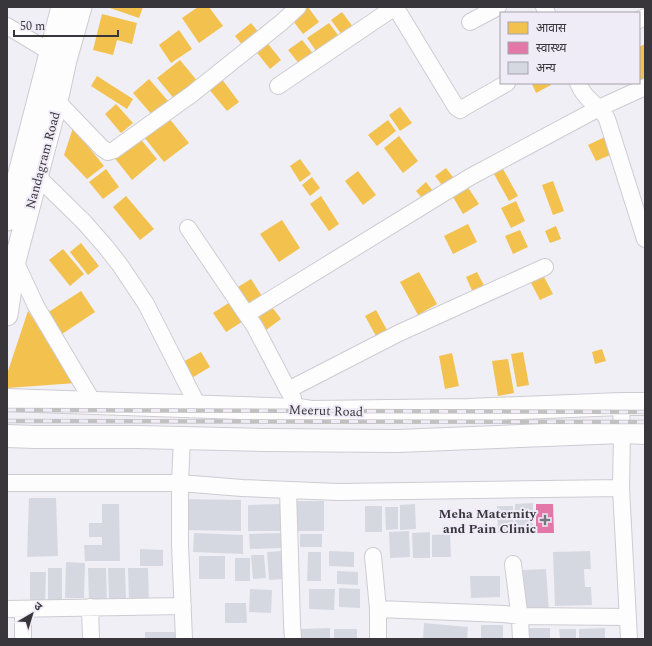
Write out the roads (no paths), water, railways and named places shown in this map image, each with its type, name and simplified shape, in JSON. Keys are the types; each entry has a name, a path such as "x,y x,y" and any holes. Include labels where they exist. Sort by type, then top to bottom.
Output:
{"main road":[{"name":"Meerut Road","path":"7,400 300,410 312,412 469,410 645,404"},
{"path":"7,436 398,441 645,432"}],"street":[{"name":"Nandagram Road","path":"7,220 62,7"},
{"name":"Nandagram Road","path":"7,315 15,261 81,7"},
{"path":"470,22 498,7"},
{"path":"278,86 394,8 399,13 458,109 460,110 505,84"},
{"path":"57,101 102,148 108,152 114,150 192,94 289,10"},
{"path":"7,26 50,52"},
{"path":"579,84 587,97 604,113 607,119 645,239"},
{"path":"247,314 470,177 599,108 645,87"},
{"path":"38,177 84,222 120,265 146,304 198,406"},
{"path":"188,228 247,314 300,410"},
{"path":"15,261 36,306 93,402"},
{"path":"288,390 399,333 545,267"},
{"path":"621,404 621,488 629,639"},
{"path":"182,438 180,545 184,639"},
{"path":"7,483 180,483 242,488 338,492 621,488"},
{"path":"288,490 293,639"},
{"path":"373,556 378,609 378,639"},
{"path":"513,564 520,616 521,639"},
{"path":"7,609 183,606"},
{"path":"90,607 91,639"},
{"path":"23,609 23,639"},
{"path":"378,609 504,614 520,616 628,617"}],"railway":[{"path":"7,410 645,412"},
{"path":"7,421 645,422"}],"place":[{"name":"Meha Maternity and Pain Clinic","path":"545,520"}]}
